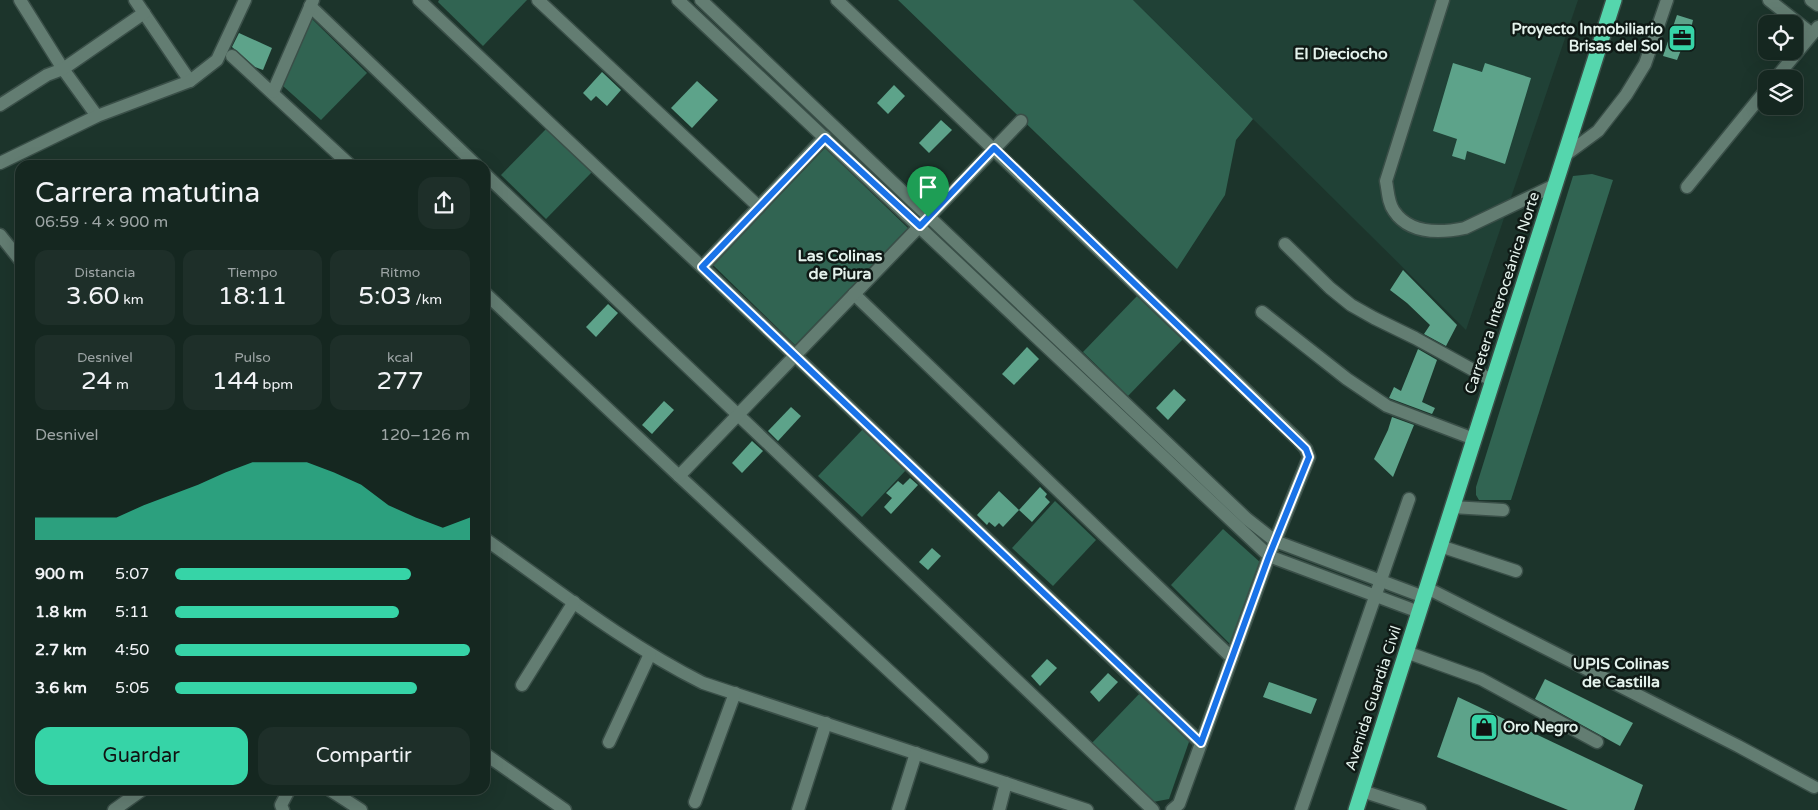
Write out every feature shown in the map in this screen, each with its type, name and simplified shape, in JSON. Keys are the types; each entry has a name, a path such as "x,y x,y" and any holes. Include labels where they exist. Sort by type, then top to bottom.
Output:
{"highway":[{"name":"Carretera Interoceánica Norte","path":"1425,593 1614,0"},
{"name":"Avenida Guardia Civil","path":"1356,810 1425,593"}],"street":[{"path":"20,0 63,69 97,116"},
{"path":"135,0 190,81"},
{"path":"0,163 97,116 190,81 217,60 245,0"},
{"path":"419,0 1201,743"},
{"path":"538,0 759,207"},
{"path":"678,0 825,138 924,222 1247,520 1275,541 1380,581 1425,593 1738,746 1814,787"},
{"path":"701,0 924,222 1269,556 1419,612"},
{"path":"837,0 994,148 1304,447 1309,457 1269,556 1179,804 1172,810"},
{"path":"1443,0 1386,181 1389,199 1394,212 1418,230 1449,232 1465,228 1555,185"},
{"path":"1564,156 1598,131 1626,95 1645,64 1667,0"},
{"path":"1769,0 1815,31 1782,70"},
{"path":"1812,0 1818,5"},
{"path":"273,92 312,3 471,160"},
{"path":"0,105 47,75 63,69 144,14"},
{"path":"232,56 345,160"},
{"path":"1687,187 1758,100"},
{"path":"680,476 1021,121"},
{"path":"702,267 825,138"},
{"path":"490,179 1153,810"},
{"path":"0,235 15,254"},
{"path":"1285,244 1330,288 1351,305 1493,381"},
{"path":"854,294 1232,658"},
{"path":"490,298 982,757"},
{"path":"1262,312 1347,379 1387,406 1474,439"},
{"path":"1301,810 1409,498"},
{"path":"1452,508 1503,510"},
{"path":"490,543 650,654 703,683 1087,810"},
{"path":"1440,546 1516,571"},
{"path":"522,685 574,602"},
{"path":"1406,652 1481,679 1598,742"},
{"path":"609,742 650,654"},
{"path":"695,802 735,693"},
{"path":"798,810 826,723"},
{"path":"898,810 916,753"},
{"path":"490,758 564,810"},
{"path":"998,810 1006,783"},
{"path":"1362,790 1420,810"},
{"path":"114,810 135,795"},
{"path":"283,810 281,805 286,795"},
{"path":"338,795 361,810"}],"shaded area":[{"path":"439,0 527,0 483,46 438,2"},
{"path":"898,0 1133,0 1253,119 1236,140 1225,195 1177,269"},
{"path":"1133,0 1578,0 1466,330 1253,119"},
{"path":"311,18 367,73 321,120 283,86"},
{"path":"547,128 592,172 546,219 501,175"},
{"path":"825,148 908,228 795,345 713,265"},
{"path":"1592,174 1613,180 1511,500 1479,500 1476,495 1476,487 1573,176"},
{"path":"1138,295 1183,339 1128,396 1083,352"},
{"path":"863,429 906,470 862,517 818,476"},
{"path":"1055,501 1096,540 1053,586 1012,548"},
{"path":"1223,529 1261,563 1230,644 1171,585"},
{"path":"1141,692 1190,739 1169,799 1153,802 1091,744"}],"building":[{"path":"1677,15 1693,20 1688,42 1685,40 1677,60 1663,56"},
{"path":"239,33 272,48 263,70 255,67 232,47"},
{"path":"1453,63 1482,72 1485,63 1531,78 1505,164 1467,151 1465,160 1452,156 1457,139 1433,131"},
{"path":"602,72 621,90 607,106 596,96 591,101 583,93"},
{"path":"697,81 718,100 692,128 671,108"},
{"path":"894,85 905,96 888,114 877,103"},
{"path":"941,120 952,130 929,153 919,143"},
{"path":"1403,270 1457,325 1446,346 1424,334 1430,325 1390,290"},
{"path":"608,304 618,313 596,337 586,327"},
{"path":"1027,347 1039,359 1014,385 1002,374"},
{"path":"1418,349 1437,360 1422,402 1435,408 1432,414 1389,398 1394,387 1401,391"},
{"path":"1174,389 1186,400 1168,420 1156,408"},
{"path":"664,401 674,410 652,434 642,425"},
{"path":"791,407 801,416 778,441 768,431"},
{"path":"1392,417 1414,425 1393,477 1374,459"},
{"path":"752,441 763,451 742,473 732,463"},
{"path":"910,478 918,485 891,514 884,507 892,498 886,493 898,481 903,485"},
{"path":"1040,487 1047,494 1045,497 1050,502 1032,522 1019,510"},
{"path":"999,491 1019,510 1003,527 999,523 995,527 989,522 987,525 977,515"},
{"path":"932,548 941,556 928,570 919,562"},
{"path":"1047,659 1057,668 1040,686 1031,676"},
{"path":"1108,673 1118,682 1099,702 1090,692"},
{"path":"1545,679 1633,723 1620,746 1535,699"},
{"path":"1269,682 1317,699 1311,714 1263,697"},
{"name":"Oro Negro","path":"1458,697 1643,785 1634,810 1568,810 1437,757"}],"place":[{"name":"Proyecto Inmobiliario Brisas del Sol","path":"1682,38"},
{"name":"Oro Negro","path":"1484,727"}],"district":[{"name":"El Dieciocho","path":"1341,54"},
{"name":"Las Colinas de Piura","path":"840,265"},
{"name":"UPIS Colinas de Castilla","path":"1621,673"}],"route":[{"path":"825,138 920,226 928,217 994,148 1306,449 1309,457 1269,556 1201,743 702,267 825,138"}]}
